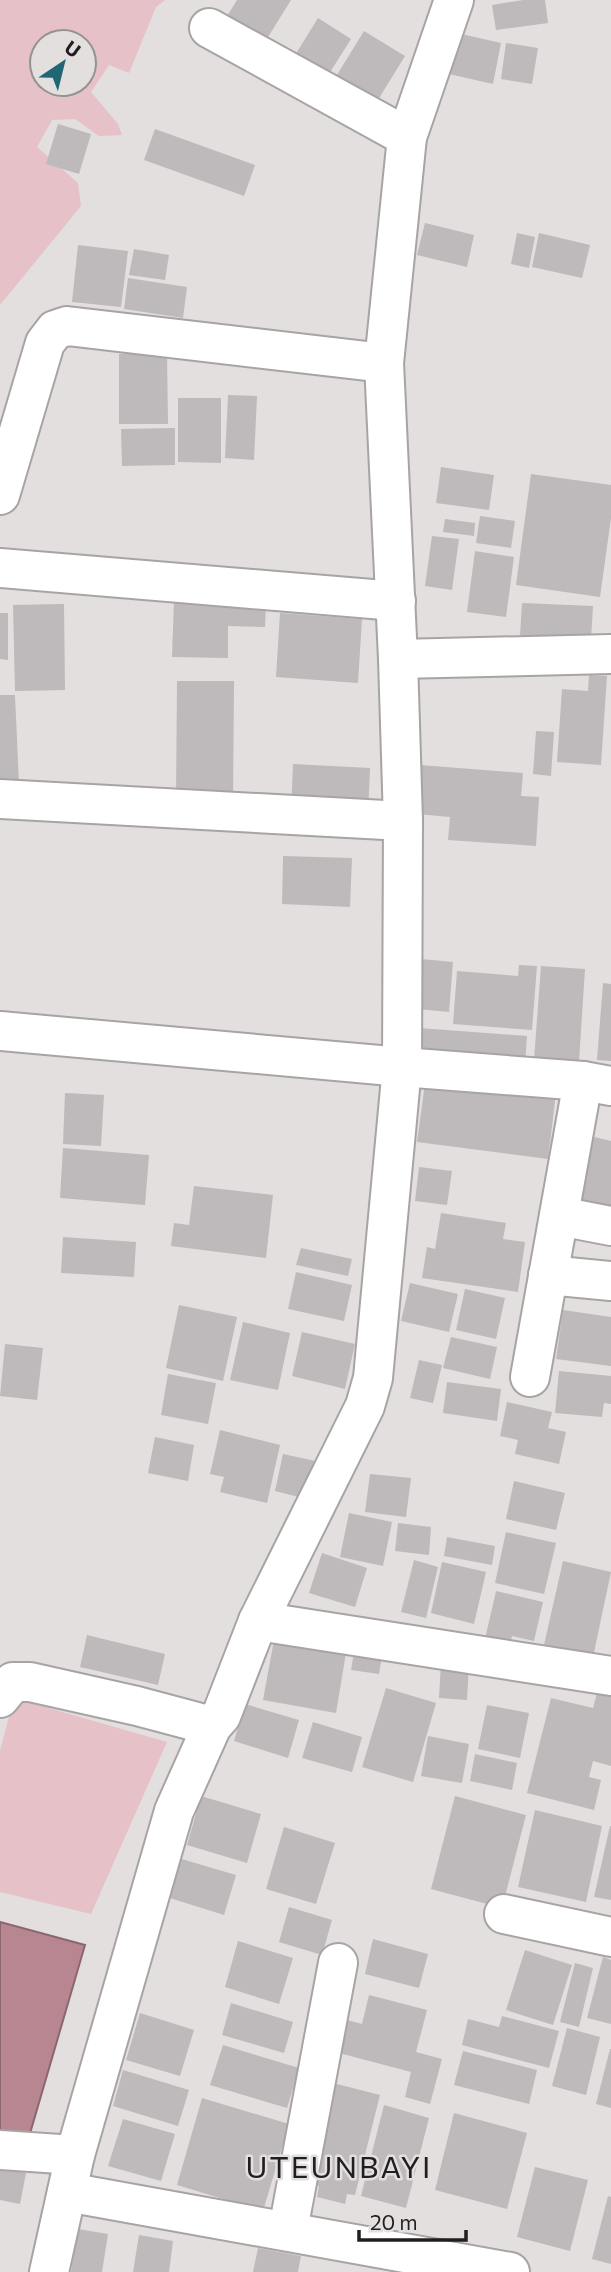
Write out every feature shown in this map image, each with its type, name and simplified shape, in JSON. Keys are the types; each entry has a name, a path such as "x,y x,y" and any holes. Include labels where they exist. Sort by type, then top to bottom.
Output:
{"street":[{"path":"49,2272 75,2155 174,1811 212,1726 221,1716 258,1621 365,1406 373,1378 402,1067 403,821 396,601 384,363 407,137 454,0"},
{"path":"209,28 407,137"},
{"path":"0,495 44,342 55,330 66,326 384,363"},
{"path":"0,568 396,601"},
{"path":"398,659 611,654"},
{"path":"0,799 403,821"},
{"path":"0,1031 597,1083 559,1216 530,1377"},
{"path":"559,1216 611,1226"},
{"path":"548,1275 611,1281"},
{"path":"258,1621 611,1676"},
{"path":"0,1698 13,1682 30,1682 212,1726"},
{"path":"505,1914 611,1937"},
{"path":"288,2230 338,1964"},
{"path":"0,2150 75,2155"},
{"path":"67,2192 288,2230 507,2272"}],"shaded area":[{"path":"0,0 165,0 156,7 129,73 109,65 98,82 98,28 28,28 28,98 96,98 118,124 122,135 99,136 75,119 52,120 37,147 78,183 81,206 0,305"},
{"path":"14,1698 167,1742 91,1914 0,1892 0,1751"},
{"path":"0,1922 85,1945 29,2137 0,2133"}],"building":[{"path":"237,0 291,0 263,45 224,21"},
{"path":"545,0 548,23 496,30 492,5"},
{"path":"318,18 351,39 322,85 289,65"},
{"path":"364,31 405,56 373,108 332,83"},
{"path":"448,31 501,43 493,84 440,72"},
{"path":"506,43 538,48 532,84 501,79"},
{"path":"58,124 91,134 79,174 46,164"},
{"path":"155,129 255,165 244,196 144,160"},
{"path":"425,223 474,235 467,267 417,255"},
{"path":"517,233 535,237 529,268 511,264"},
{"path":"539,233 590,245 582,278 532,267"},
{"path":"78,245 128,251 121,307 72,302"},
{"path":"134,249 169,255 165,280 129,275"},
{"path":"128,278 187,287 183,318 124,309"},
{"path":"119,354 167,354 168,424 119,424"},
{"path":"228,395 257,396 254,460 225,458"},
{"path":"178,398 221,398 221,463 178,462"},
{"path":"175,428 175,465 122,466 121,429"},
{"path":"441,467 494,475 489,510 436,503"},
{"path":"531,474 611,485 611,518 600,597 516,585"},
{"path":"480,516 515,521 511,548 476,543"},
{"path":"445,519 475,523 474,536 443,532"},
{"path":"432,536 459,539 452,590 425,586"},
{"path":"475,551 514,557 506,617 467,612"},
{"path":"174,601 266,603 265,627 228,626 228,658 172,657"},
{"path":"522,603 593,606 591,640 520,636"},
{"path":"64,604 65,690 15,691 13,605"},
{"path":"0,613 8,613 8,660 0,659"},
{"path":"280,613 362,619 358,683 276,677"},
{"path":"589,675 607,676 601,765 557,762 562,689 588,691"},
{"path":"177,681 234,681 233,803 176,802"},
{"path":"0,695 15,695 19,784 0,785"},
{"path":"536,731 554,732 551,776 533,774"},
{"path":"293,764 370,768 368,815 291,811"},
{"path":"420,765 523,773 521,796 539,797 536,846 448,840 450,817 417,814"},
{"path":"283,856 352,858 350,907 282,904"},
{"path":"421,959 453,962 449,1012 417,1009"},
{"path":"519,965 537,966 532,1030 453,1024 457,971 518,976"},
{"path":"541,966 585,969 578,1077 533,1073"},
{"path":"603,983 611,984 611,1061 597,1060"},
{"path":"419,1028 527,1036 525,1064 416,1056"},
{"path":"426,1076 556,1093 548,1159 417,1142"},
{"path":"65,1093 104,1095 101,1146 63,1144"},
{"path":"582,1134 611,1141 611,1206 569,1197"},
{"path":"63,1148 149,1155 145,1205 60,1198"},
{"path":"419,1167 452,1171 447,1205 415,1201"},
{"path":"194,1186 273,1195 266,1258 171,1246 174,1223 189,1225"},
{"path":"441,1213 506,1223 503,1239 525,1242 518,1292 422,1278 427,1247 435,1249"},
{"path":"63,1237 136,1242 134,1277 61,1273"},
{"path":"301,1248 352,1259 348,1276 296,1265"},
{"path":"296,1272 352,1285 344,1321 288,1309"},
{"path":"410,1283 458,1294 449,1332 401,1321"},
{"path":"465,1289 505,1298 496,1339 456,1330"},
{"path":"179,1305 237,1317 223,1381 166,1368"},
{"path":"563,1310 611,1317 611,1366 556,1359"},
{"path":"243,1322 290,1333 278,1390 230,1380"},
{"path":"302,1332 355,1344 345,1389 292,1376"},
{"path":"451,1337 497,1347 490,1379 443,1368"},
{"path":"5,1344 43,1348 37,1400 0,1396"},
{"path":"419,1360 442,1365 433,1403 410,1398"},
{"path":"559,1371 611,1376 611,1404 604,1403 602,1417 555,1413"},
{"path":"168,1374 216,1383 208,1424 161,1415"},
{"path":"447,1382 501,1389 497,1421 443,1413"},
{"path":"507,1402 552,1412 548,1428 566,1432 559,1464 515,1454 518,1440 500,1436"},
{"path":"220,1430 280,1445 267,1503 220,1492 224,1477 210,1474"},
{"path":"155,1437 194,1445 188,1481 148,1473"},
{"path":"283,1454 320,1462 311,1500 275,1491"},
{"path":"370,1474 411,1478 406,1517 365,1512"},
{"path":"514,1481 565,1493 556,1530 506,1519"},
{"path":"349,1513 392,1522 383,1566 340,1557"},
{"path":"398,1523 431,1527 429,1555 395,1551"},
{"path":"506,1532 556,1543 544,1594 495,1583"},
{"path":"447,1537 495,1546 492,1565 444,1556"},
{"path":"322,1553 367,1568 355,1607 309,1593"},
{"path":"414,1560 438,1567 426,1618 401,1612"},
{"path":"563,1561 611,1572 593,1657 544,1645"},
{"path":"442,1562 486,1572 474,1624 431,1613"},
{"path":"496,1591 543,1602 534,1641 512,1636 510,1645 485,1639"},
{"path":"87,1635 165,1654 158,1685 80,1667"},
{"path":"274,1640 346,1653 336,1713 263,1700"},
{"path":"355,1646 383,1651 379,1674 351,1670"},
{"path":"441,1663 469,1664 467,1700 439,1698"},
{"path":"386,1688 436,1703 413,1782 362,1767"},
{"path":"597,1693 611,1696 611,1766 593,1761 589,1777 601,1780 594,1810 527,1793 551,1698 593,1708"},
{"path":"245,1704 299,1720 288,1758 234,1741"},
{"path":"487,1705 529,1713 520,1758 478,1749"},
{"path":"313,1722 362,1737 352,1772 302,1758"},
{"path":"428,1736 469,1744 462,1783 421,1776"},
{"path":"475,1754 517,1763 512,1790 470,1781"},
{"path":"201,1796 261,1814 247,1863 187,1845"},
{"path":"455,1796 526,1815 502,1908 431,1889"},
{"path":"535,1810 602,1826 586,1902 518,1887"},
{"path":"611,1826 611,1900 594,1897"},
{"path":"284,1827 335,1843 316,1904 266,1889"},
{"path":"168,1855 236,1875 224,1915 157,1894"},
{"path":"289,1907 332,1920 322,1955 279,1942"},
{"path":"373,1939 428,1954 419,1988 365,1974"},
{"path":"238,1941 293,1958 279,2004 225,1987"},
{"path":"525,1950 572,1965 553,2025 506,2010"},
{"path":"603,1957 611,1960 611,2024 587,2018"},
{"path":"575,1963 593,1968 579,2027 560,2022"},
{"path":"369,1995 427,2010 416,2052 442,2059 430,2104 405,2097 411,2072 339,2053 347,2020 362,2024"},
{"path":"231,2003 293,2022 284,2053 222,2035"},
{"path":"140,2013 194,2030 180,2076 126,2060"},
{"path":"502,2016 559,2031 549,2068 462,2045 468,2019 499,2027"},
{"path":"567,2028 600,2037 586,2095 552,2086"},
{"path":"223,2045 299,2068 287,2108 210,2085"},
{"path":"611,2049 611,2108 596,2104"},
{"path":"463,2051 537,2070 529,2104 454,2085"},
{"path":"123,2070 189,2090 178,2126 113,2106"},
{"path":"333,2083 380,2095 355,2195 347,2194 345,2204 317,2197 319,2186 307,2183"},
{"path":"202,2098 289,2124 263,2211 177,2185"},
{"path":"384,2105 429,2118 406,2208 361,2196"},
{"path":"454,2113 527,2133 507,2209 435,2190"},
{"path":"123,2119 175,2134 161,2181 108,2166"},
{"path":"0,2167 26,2173 20,2204 0,2200"},
{"path":"535,2167 588,2180 570,2251 517,2237"},
{"path":"608,2196 611,2197 611,2264 592,2259"},
{"path":"78,2229 108,2234 102,2272 71,2272"},
{"path":"139,2235 173,2241 169,2272 133,2272"},
{"path":"258,2248 301,2256 298,2272 253,2272"}],"district":[{"name":"UTEUNBAYI","path":"339,2168"}]}
